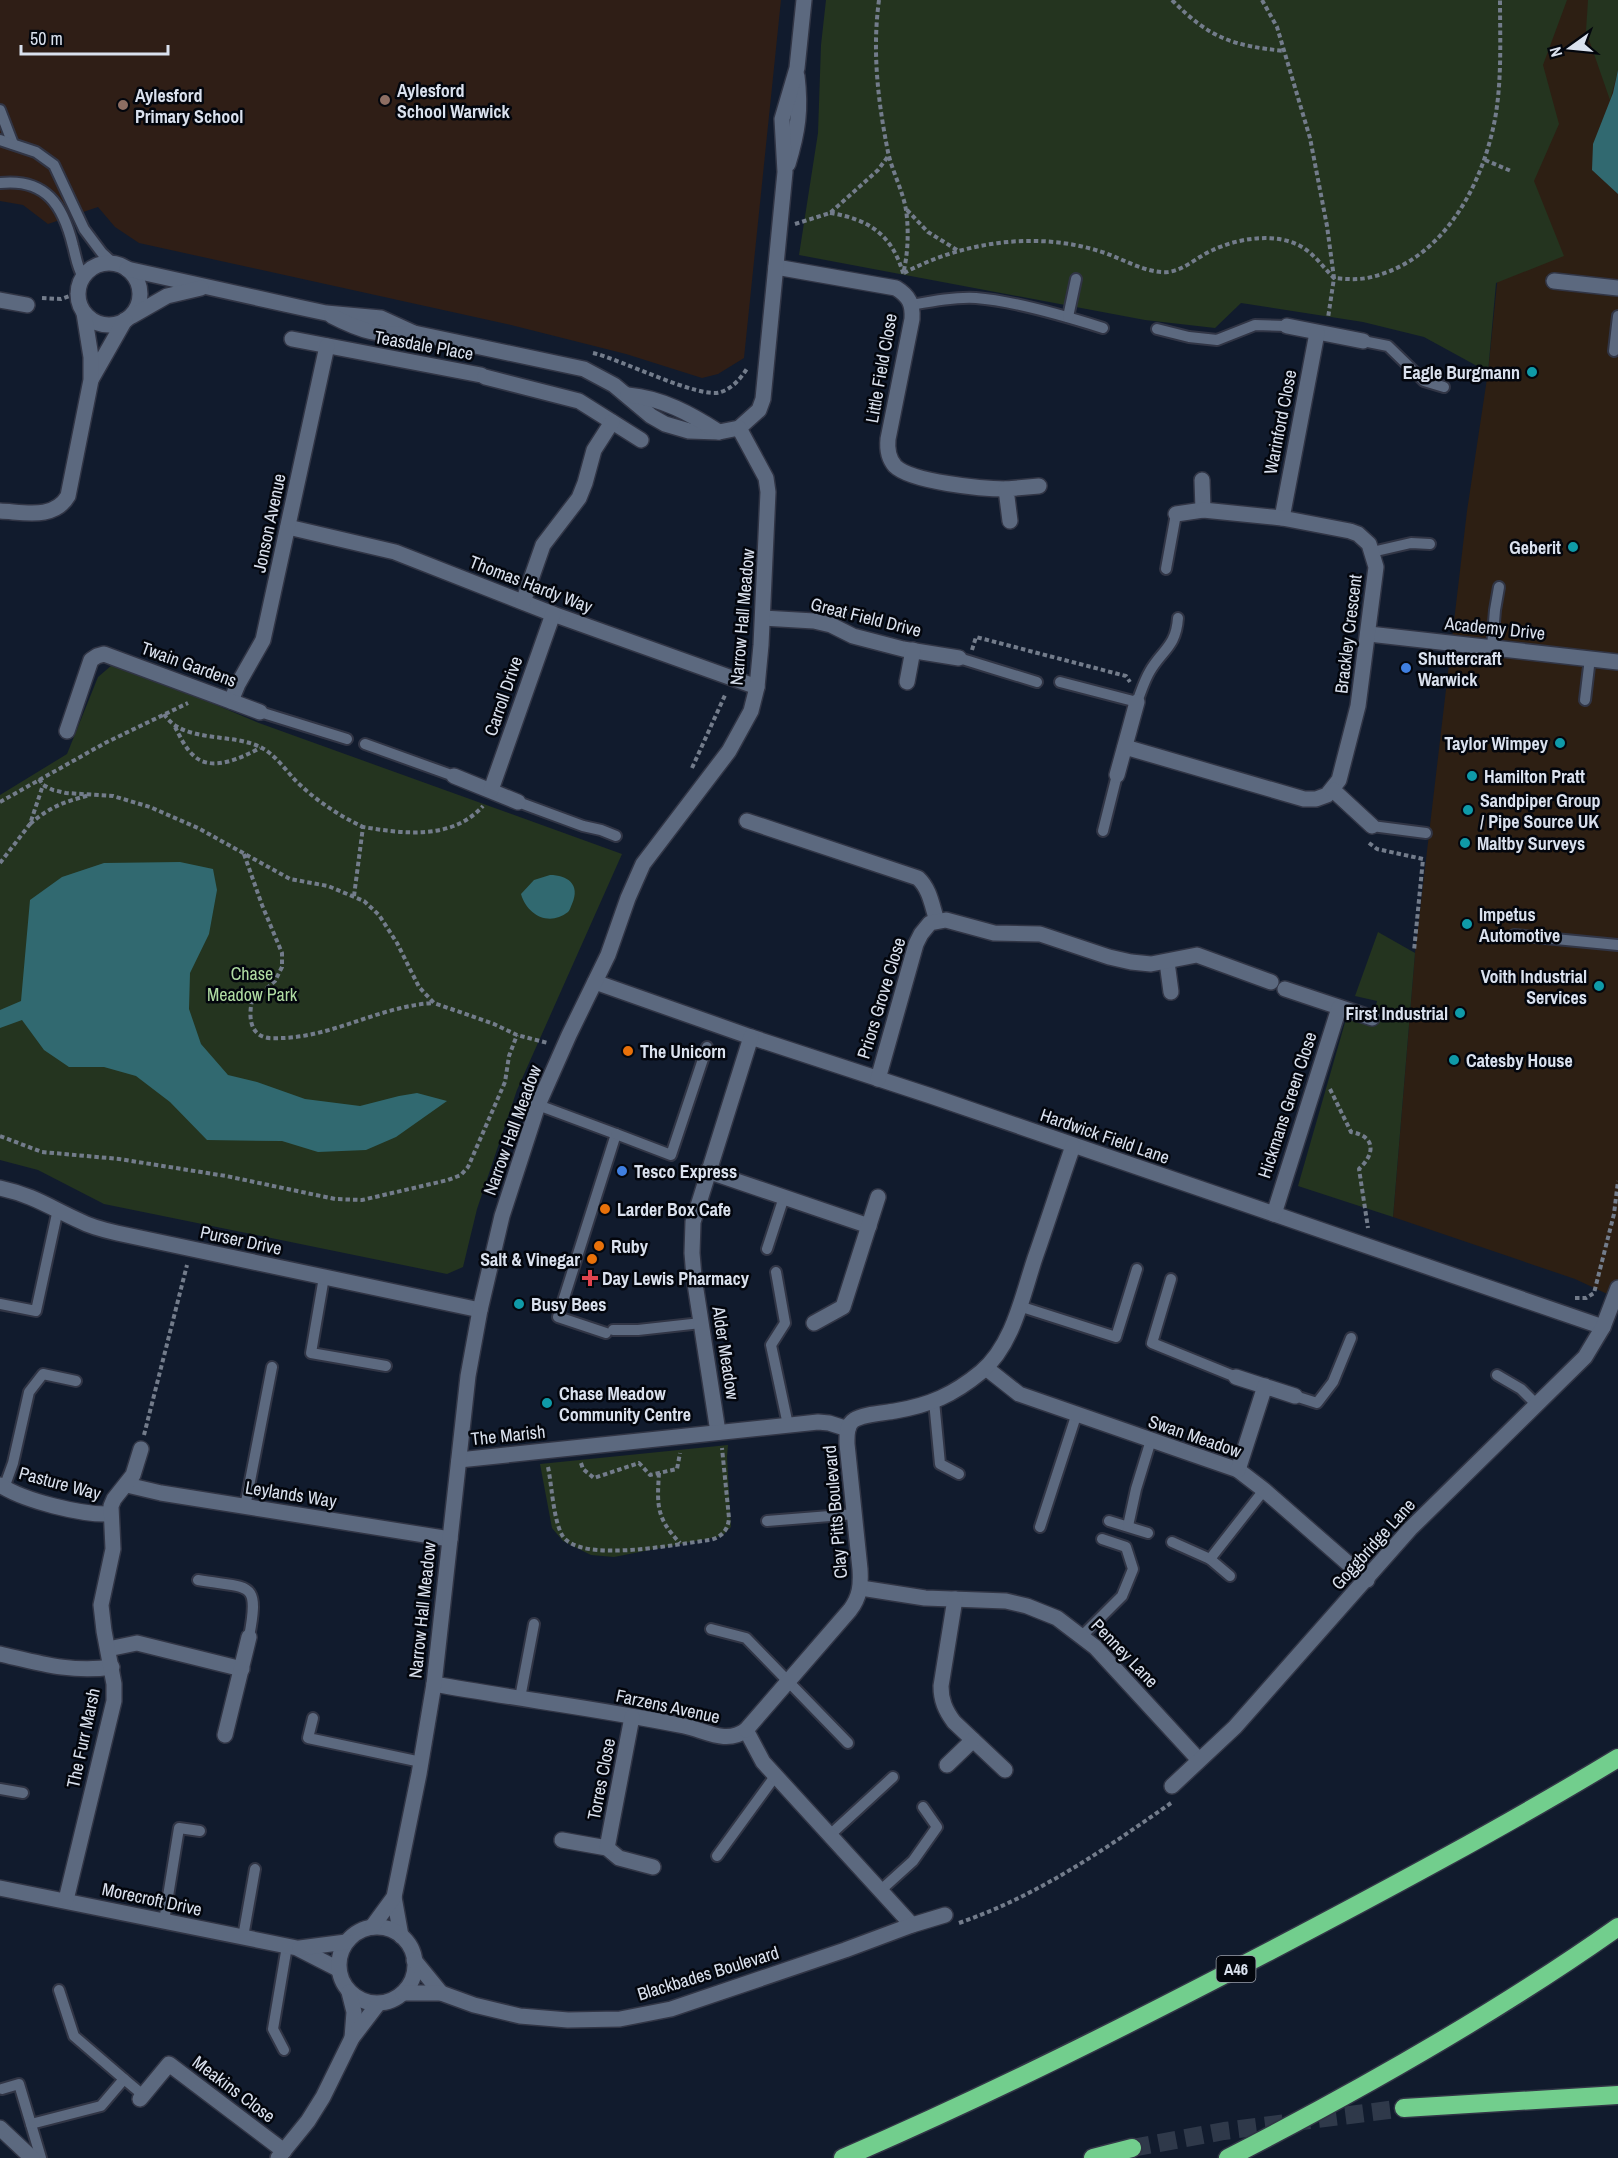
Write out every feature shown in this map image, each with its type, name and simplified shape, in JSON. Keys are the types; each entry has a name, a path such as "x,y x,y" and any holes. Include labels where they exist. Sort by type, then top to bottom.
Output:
{"highway":[{"name":"A46","path":"843,2158 1008,2082 1161,2007 1363,1902 1618,1758"},
{"path":"1228,2158 1340,2099 1528,1989 1618,1927"},
{"path":"1404,2108 1618,2094"},
{"path":"1093,2158 1132,2148"}],"street":[{"path":"0,511 44,513 64,503 68,496 91,380 90,349 78,293 83,277 96,266 120,266 207,288 326,313 371,333 414,333 584,369 628,395 651,416 665,424 689,431 719,432 739,428 759,410 763,399 785,172 782,119 796,68 804,0"},
{"path":"91,380 136,308 139,299 136,280 120,266"},
{"name":"Little Field Close","path":"776,267 896,288 906,294 911,305 912,319 888,439 889,456 894,466 903,471 965,488 1006,489 1039,486"},
{"path":"1554,281 1618,288"},
{"path":"84,313 92,320 112,325 167,296 207,288"},
{"path":"0,300 27,305"},
{"path":"1287,326 1363,341"},
{"name":"Warinford Close","path":"1282,518 1317,333"},
{"path":"292,339 327,346"},
{"name":"Teasdale Place","path":"327,346 483,376 579,401 641,440"},
{"name":"Jonson Avenue","path":"231,701 263,640 327,346"},
{"path":"523,602 543,545 579,498 594,450 612,422"},
{"name":"Narrow Hall Meadow","path":"401,1936 394,1897 434,1684 468,1376 480,1310 502,1216 538,1106 611,948 628,898 643,864 729,751 751,711 757,687 763,618 768,492 766,478 739,428"},
{"path":"1202,480 1203,510"},
{"path":"1006,489 1010,521"},
{"name":"Brackley Crescent","path":"1176,514 1203,510 1282,518 1350,531 1364,539 1372,552 1376,567 1358,706 1339,780 1333,790"},
{"name":"Thomas Hardy Way","path":"288,527 395,552 553,614 757,687"},
{"name":"Carroll Drive","path":"491,790 553,614"},
{"name":"Great Field Drive","path":"763,618 814,621 831,625 853,636 959,658"},
{"name":"Academy Drive","path":"1369,634 1618,662"},
{"path":"907,682 913,650"},
{"name":"Twain Gardens","path":"67,731 92,660 104,654 260,712"},
{"path":"1117,774 1137,702"},
{"path":"1125,747 1304,799 1316,799 1333,790 1372,826"},
{"path":"454,776 518,802"},
{"path":"747,821 918,878 928,892 937,921 946,920 994,933 1040,934 1131,962 1151,964 1197,955 1271,982"},
{"name":"Priors Grove Close","path":"878,1079 916,944 926,927 937,921"},
{"path":"1167,962 1171,992"},
{"name":"Hardwick Field Lane","path":"595,982 1603,1327"},
{"path":"1285,989 1372,1018"},
{"name":"Hickmans Green Close","path":"1274,1214 1339,1008"},
{"name":"Alder Meadow","path":"718,1432 694,1277 692,1238 694,1216 751,1037"},
{"name":"Clay Pitts Boulevard","path":"746,1730 850,1610 861,1588 847,1444 850,1424 859,1418 934,1401 963,1387 986,1368 1004,1344 1019,1306 1073,1146"},
{"path":"708,1172 869,1226"},
{"name":"Purser Drive","path":"0,1188 23,1193 79,1221 103,1229 480,1310"},
{"path":"814,1323 843,1307 878,1197"},
{"name":"Goggbridge Lane","path":"1172,1786 1235,1727 1410,1529 1585,1357 1603,1327 1618,1288"},
{"name":"Swan Meadow","path":"986,1368 1019,1394 1076,1416 1238,1470 1367,1580"},
{"path":"1236,1377 1295,1396"},
{"path":"1238,1470 1265,1386"},
{"name":"The Marish","path":"459,1460 788,1425 829,1423 848,1429"},
{"path":"110,1514 114,1499 133,1475 141,1449"},
{"name":"Leylands Way","path":"127,1485 161,1493 450,1539"},
{"name":"Pasture Way","path":"2,1486 36,1500 90,1513 110,1514"},
{"name":"The Furr Marsh","path":"66,1900 114,1701 112,1667 101,1605 113,1549 110,1514"},
{"name":"Penney Lane","path":"861,1588 925,1598 1006,1601 1027,1606 1057,1618 1082,1636 1199,1760"},
{"path":"955,1599 940,1686 941,1699 947,1713 1005,1770"},
{"path":"225,1735 249,1637"},
{"path":"108,1649 137,1643 242,1669"},
{"path":"0,1654 72,1670 112,1667"},
{"name":"Farzens Avenue","path":"434,1684 690,1727 724,1737 738,1735 746,1730"},
{"name":"Torres Close","path":"607,1848 632,1717"},
{"path":"746,1730 759,1756 912,1925"},
{"path":"947,1765 973,1740"},
{"name":"Torres Close","path":"562,1840 607,1848 619,1858 653,1867"},
{"name":"Morecroft Drive","path":"0,1888 292,1947 338,1969"},
{"name":"Narrow Hall Meadow","path":"372,1927 394,1897"},
{"name":"Blackbades Boulevard","path":"403,1993 441,1993 520,2016 568,2020 628,2017 680,2006 912,1925 948,1921"},
{"path":"352,2038 354,2012 349,1992 338,1969 339,1959 346,1942 353,1935 372,1927 392,1930 408,1943 414,1960 441,1993"},
{"name":"Morecroft Drive","path":"292,1947 346,1942"},
{"path":"349,1992 358,1999 378,2004 396,1998 403,1993 413,1977 414,1960"},
{"path":"281,2154 308,2121 323,2097 352,2038 378,2004"},
{"name":"Meakins Close","path":"142,2097 170,2064 281,2154"},
{"path":"0,2128 32,2158"}],"lane":[{"path":"0,110 13,144"},
{"path":"0,140 36,152 54,165 84,229 102,252 120,266"},
{"path":"0,183 27,183 46,193 63,217 74,248 77,267 83,277"},
{"path":"1068,317 1076,279"},
{"path":"911,305 946,299 976,298 1068,317 1103,328"},
{"path":"1614,351 1618,316"},
{"path":"1157,329 1189,337 1217,340 1255,325 1287,326"},
{"path":"1363,341 1388,346 1424,381 1444,387"},
{"path":"1166,569 1176,514"},
{"path":"1372,552 1410,543 1430,544"},
{"path":"1492,648 1499,587"},
{"path":"1060,682 1137,702 1151,669 1173,642 1178,618"},
{"path":"959,658 1037,682"},
{"path":"1585,700 1590,658"},
{"path":"260,712 348,739"},
{"path":"364,744 454,776"},
{"path":"1103,831 1117,774"},
{"path":"518,802 616,836"},
{"path":"1372,826 1426,833"},
{"path":"1514,935 1618,945"},
{"path":"538,1106 671,1155 706,1047"},
{"path":"616,1134 558,1317 609,1332 701,1323"},
{"path":"767,1249 784,1197"},
{"path":"0,1304 36,1311 58,1209"},
{"path":"1019,1306 1116,1336 1137,1269"},
{"path":"776,1272 785,1323 771,1346 788,1425"},
{"path":"324,1277 311,1353 386,1366"},
{"path":"1171,1279 1152,1343 1236,1377"},
{"path":"1295,1396 1317,1403 1334,1382 1351,1338"},
{"path":"245,1507 272,1366"},
{"path":"2,1486 13,1463 29,1392 43,1374 76,1381"},
{"path":"1497,1376 1521,1389 1537,1405"},
{"path":"934,1401 940,1464 959,1474"},
{"path":"1040,1527 1076,1416"},
{"path":"1128,1526 1150,1440"},
{"path":"1210,1559 1264,1490"},
{"path":"767,1521 855,1514"},
{"path":"1109,1521 1148,1533"},
{"path":"1082,1636 1122,1596 1133,1569 1126,1547 1102,1539"},
{"path":"1172,1542 1210,1559 1230,1576"},
{"path":"198,1580 246,1588 254,1596 249,1637"},
{"path":"520,1698 534,1624"},
{"path":"711,1629 746,1638 848,1743"},
{"path":"313,1718 308,1738 421,1762"},
{"path":"717,1856 776,1775"},
{"path":"831,1834 893,1777"},
{"path":"1,1793 23,1793"},
{"path":"881,1890 914,1861 938,1827 923,1807"},
{"path":"164,1921 179,1828 200,1831"},
{"path":"243,1937 255,1869"},
{"path":"284,2050 273,2029 292,1947"},
{"path":"59,1990 74,2036 142,2097"},
{"path":"31,2124 101,2106 124,2079"},
{"path":"2,2089 19,2084 41,2158"}],"path":[{"path":"879,0 876,32 877,77 881,118 889,155 906,209 904,274"},
{"path":"1172,0 1196,21 1225,40 1254,48 1285,51"},
{"path":"1262,0 1277,27 1311,138 1327,226 1335,278 1328,323 1317,333"},
{"path":"904,274 926,262 957,250 1027,241 1068,244 1110,254 1154,271 1169,272 1221,246 1256,238 1273,238 1302,247 1335,278 1365,278 1406,263 1426,250 1463,206 1476,183 1485,160 1496,118 1499,90 1500,0"},
{"path":"780,230 830,213 878,170 889,155"},
{"path":"1485,160 1511,171"},
{"path":"906,209 928,232 957,250"},
{"path":"830,213 860,220 879,232 894,250 904,274"},
{"path":"27,305 32,298 61,299 78,293"},
{"path":"591,352 711,394 720,393 737,382 749,364"},
{"path":"959,658 973,649 976,636 1126,676 1131,684 1129,695 1137,702"},
{"path":"0,802 39,779 188,703 199,688"},
{"path":"164,714 175,726 192,754 206,762 223,763 261,747"},
{"path":"175,726 203,736 232,739 261,747 319,802 363,827 408,834 446,828 466,821 474,815 486,802 491,790"},
{"path":"39,779 43,785 66,793 113,796 150,807 198,828 290,879 328,886 364,901 380,915 419,987 434,1003"},
{"path":"30,824 43,785"},
{"path":"0,863 30,824 47,809 93,794"},
{"path":"1372,826 1362,837 1377,849 1423,859 1414,951"},
{"path":"354,896 363,827"},
{"path":"244,853 282,953 282,967 274,981 252,1001 250,1018 257,1033 273,1038 310,1035 399,1008 434,1003 494,1024 517,1035 554,1045"},
{"path":"0,1136 42,1152 119,1159 226,1176 335,1199 362,1200 461,1175 468,1167 476,1144 498,1101 505,1082 509,1056 517,1035"},
{"path":"1316,1081 1329,1086 1351,1132 1361,1134 1368,1140 1371,1149 1370,1158 1359,1169 1368,1228"},
{"path":"1570,1297 1586,1298 1594,1293 1614,1214 1618,1181"},
{"path":"1358,1224 1379,1232"},
{"path":"141,1449 190,1249"},
{"path":"545,1451 563,1536 568,1542 578,1546 608,1551 718,1538 728,1526 729,1518 718,1432"},
{"path":"577,1448 583,1469 594,1478 639,1463 650,1475 678,1468 683,1436"},
{"path":"659,1473 657,1501 663,1523 680,1543"},
{"path":"948,1921 1013,1901 1088,1861 1174,1801 1172,1786"}],"shaded area":[{"name":"Aylesford School Warwick","path":"0,0 781,0 744,358 718,374 702,378 626,354 511,325 139,243 115,227 98,207 48,224 23,205 0,201"},
{"path":"1526,0 1618,0 1618,1299 1575,1279 1393,1217 1415,953 1467,511 1488,372"},
{"path":"1618,70 1618,194 1592,170 1593,144 1613,93"},
{"path":"180,862 213,869 217,890 209,934 190,973 189,1009 201,1044 228,1075 257,1082 305,1099 360,1106 417,1093 447,1101 396,1137 366,1150 318,1152 282,1141 207,1140 170,1102 136,1076 104,1067 69,1067 44,1050 22,1020 0,1028 0,1010 21,1001 30,900 62,877 104,863"},
{"path":"550,875 567,879 575,891 569,911 561,916 546,918 533,913 521,894 534,880"}],"green space":[{"path":"826,0 1567,0 1543,65 1559,124 1534,181 1564,256 1496,283 1488,372 1424,337 1363,322 1241,303 1215,328 1145,320 799,255 818,133 821,45"},
{"path":"1588,0 1618,0 1618,70 1610,100 1586,31"},
{"name":"Chase Meadow Park","path":"112,665 259,723 622,854 517,1090 477,1209 463,1267 447,1274 104,1204 38,1170 0,1160 0,795 67,754 98,677"},
{"path":"1378,932 1415,953 1393,1217 1298,1186 1346,1019 1371,1024 1377,1001 1355,996"},
{"path":"728,1445 731,1527 722,1536 614,1557 591,1555 563,1541 552,1528 540,1464"}],"tunnel":[{"path":"1132,2148 1224,2131 1404,2108"}],"place":[{"name":"Aylesford School Warwick","path":"385,100"},
{"name":"Aylesford Primary School","path":"123,105"},
{"name":"Eagle Burgmann","path":"1532,372"},
{"name":"Geberit","path":"1573,547"},
{"name":"Shuttercraft Warwick","path":"1406,668"},
{"name":"Taylor Wimpey","path":"1560,743"},
{"name":"Hamilton Pratt","path":"1472,776"},
{"name":"Sandpiper Group / Pipe Source UK","path":"1468,810"},
{"name":"Maltby Surveys","path":"1465,843"},
{"name":"Impetus Automotive","path":"1467,924"},
{"name":"Voith Industrial Services","path":"1599,986"},
{"name":"First Industrial","path":"1460,1013"},
{"name":"The Unicorn","path":"628,1051"},
{"name":"Catesby House","path":"1454,1060"},
{"name":"Tesco Express","path":"622,1171"},
{"name":"Larder Box Cafe","path":"605,1209"},
{"name":"Ruby","path":"599,1246"},
{"name":"Salt & Vinegar","path":"592,1259"},
{"name":"Day Lewis Pharmacy","path":"590,1278"},
{"name":"Busy Bees","path":"519,1304"},
{"name":"Chase Meadow Community Centre","path":"547,1403"}]}
